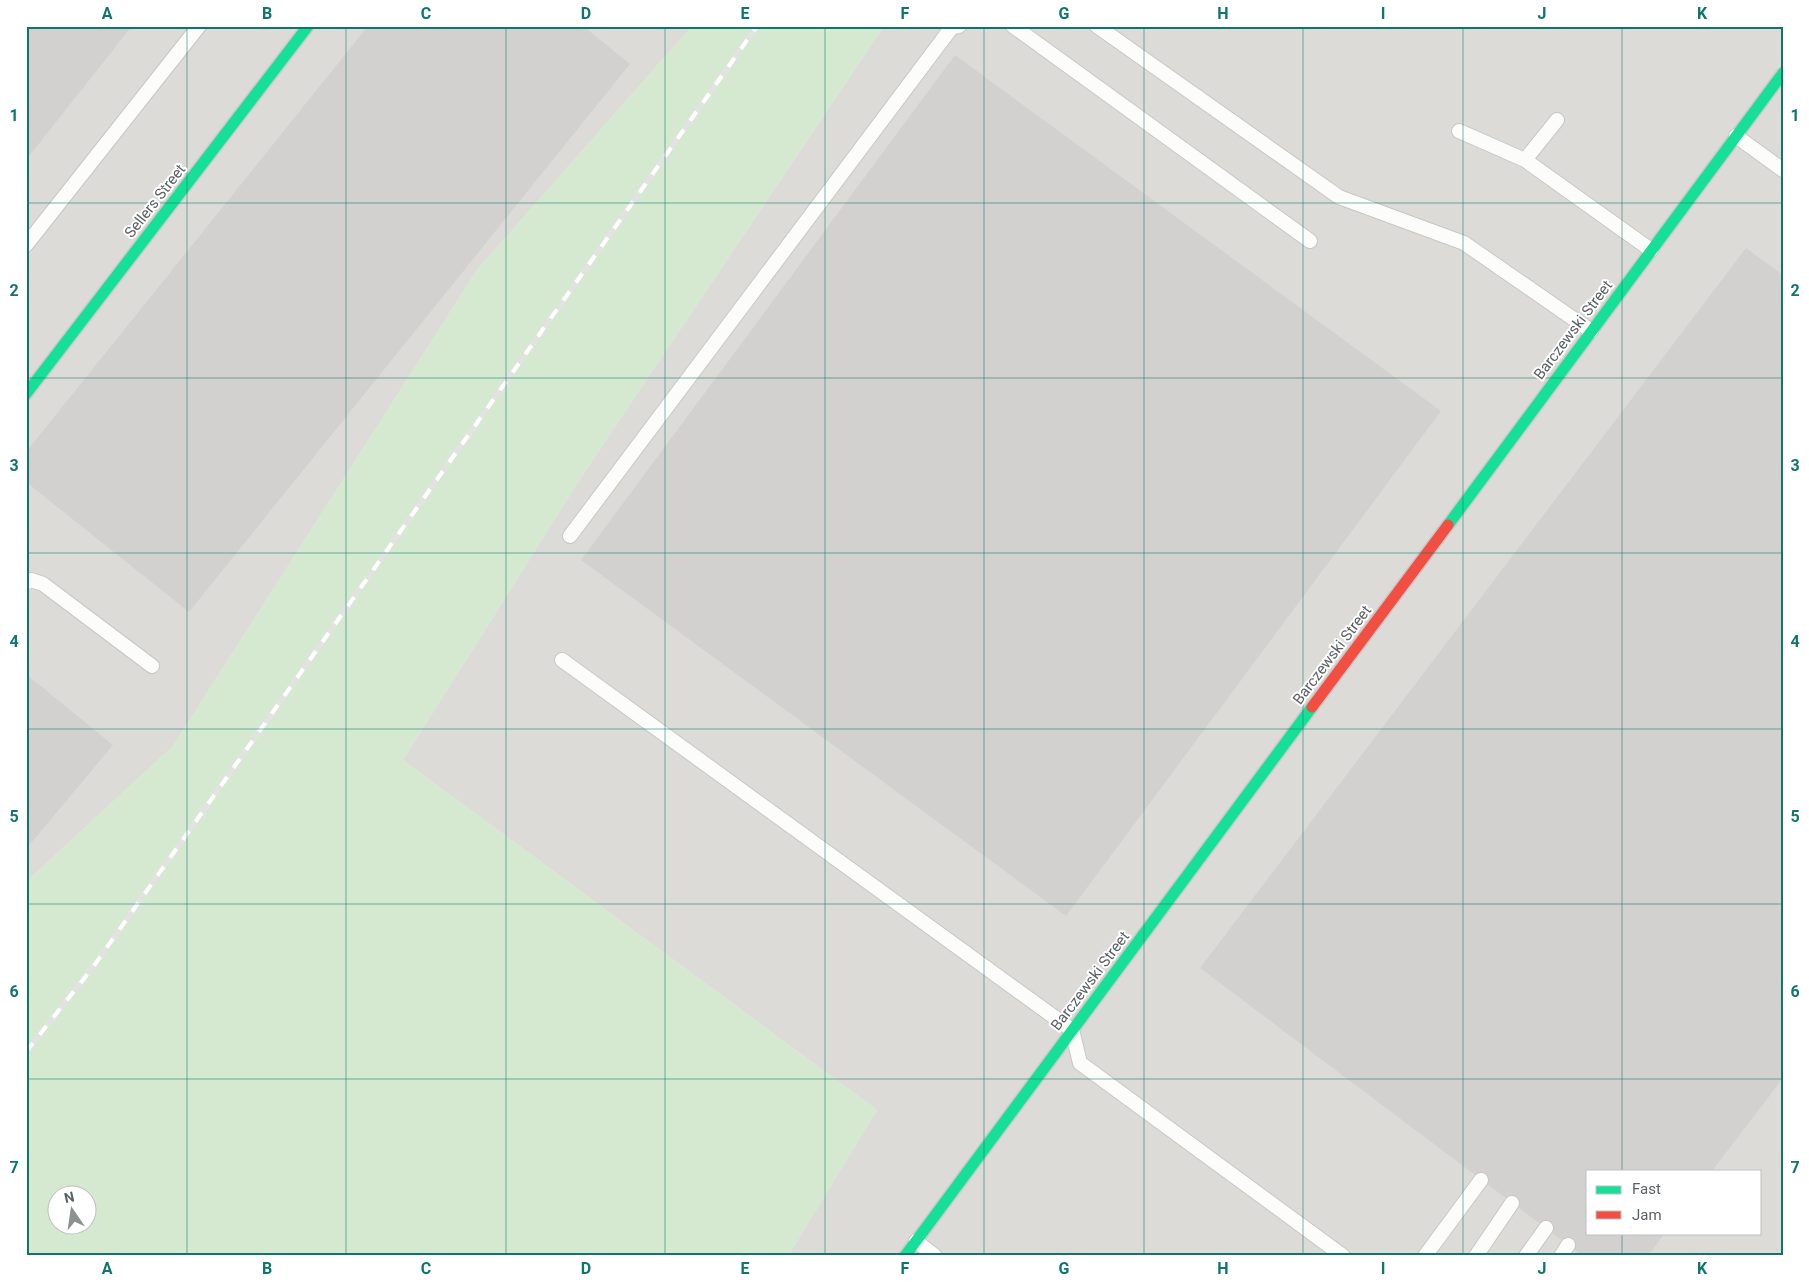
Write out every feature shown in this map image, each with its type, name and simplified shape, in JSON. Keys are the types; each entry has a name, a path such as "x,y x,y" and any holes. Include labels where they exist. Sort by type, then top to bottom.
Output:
{"street":[{"name":"Sellers Street","path":"26,394 308,26"},
{"name":"Barczewski Street","path":"905,1256 1783,73"}],"lane":[{"path":"26,245 200,26"},
{"path":"570,536 952,27 959,26"},
{"path":"1013,26 1310,241"},
{"path":"1097,26 1339,197 1464,243 1591,330"},
{"path":"1525,160 1556,120"},
{"path":"1459,131 1525,160 1651,250"},
{"path":"1736,136 1783,170"},
{"path":"26,583 31,580 43,584 152,666"},
{"path":"562,660 1072,1030 1080,1063 1343,1256"},
{"path":"1425,1256 1481,1180"},
{"path":"1476,1256 1512,1203"},
{"path":"1526,1256 1546,1228"},
{"path":"916,1241 936,1256"}],"shaded area":[{"path":"26,26 692,26 477,270 173,746 26,882"},
{"path":"884,26 1783,26 1783,1256 788,1256 877,1110 403,760 582,476"}],"green space":[{"path":"692,26 884,26 582,476 403,760 877,1110 788,1256 26,1256 26,882 173,746 477,270"}],"building":[{"path":"26,26 132,26 26,160"},
{"path":"368,26 583,26 630,64 189,612 26,482 26,452"},
{"path":"955,55 1441,411 1066,916 581,560"},
{"path":"1746,248 1783,275 1783,1078 1713,1170 1586,1170 1586,1234 1664,1234 1648,1256 1583,1256 1200,968"},
{"path":"26,674 113,745 26,849"}],"railway":[{"path":"26,1052 93,967 757,26"}],"traffic: fast":[{"path":"26,394 308,26"},
{"path":"1448,525 1783,73"},
{"path":"905,1256 1312,707"}],"traffic: jam":[{"path":"1312,707 1448,525"}]}
